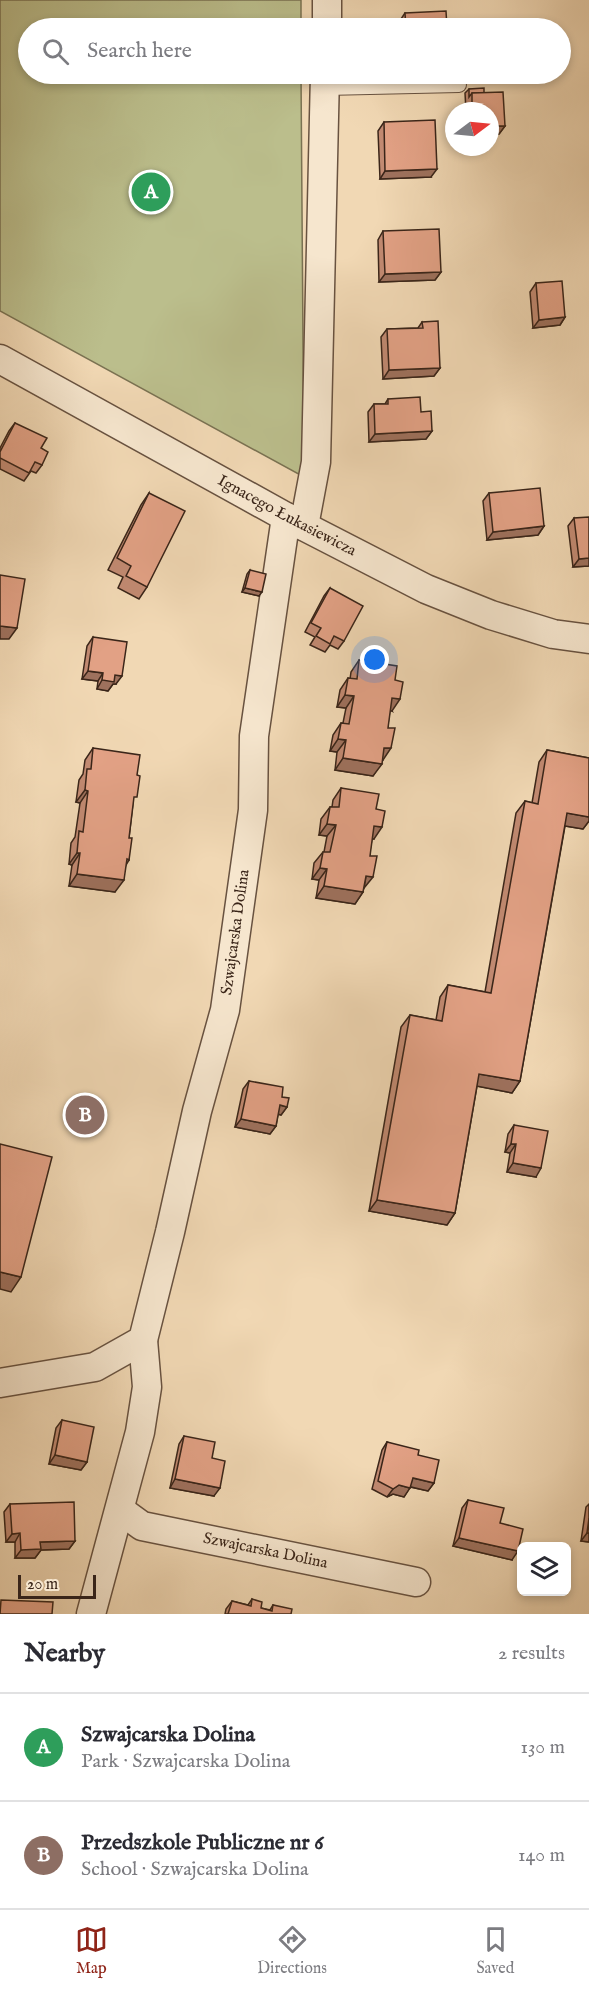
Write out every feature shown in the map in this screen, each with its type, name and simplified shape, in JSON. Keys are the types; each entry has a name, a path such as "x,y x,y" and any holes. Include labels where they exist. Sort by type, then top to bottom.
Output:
{"street":[{"path":"327,0 327,18"},
{"name":"Szwajcarska Dolina","path":"91,1614 140,1432 147,1387 143,1340 197,1111 225,1010 253,810 254,736 295,521 316,462 325,84"},
{"name":"Ignacego Łukasiewicza","path":"0,359 295,521 426,588 491,615 553,634 589,639"},
{"path":"0,1383 95,1367 143,1340"},
{"name":"Szwajcarska Dolina","path":"120,1510 142,1526 416,1582"}],"lane":[{"path":"432,84 459,85"}],"green space":[{"path":"0,0 301,0 301,18 18,18 18,84 301,84 304,477 0,311"}],"building":[{"path":"446,11 446,18 405,18 405,13"},
{"path":"484,88 484,93 472,93 469,97 469,89"},
{"path":"503,92 505,126 499,126 499,102 472,102 472,93"},
{"path":"435,120 437,169 385,171 384,122"},
{"path":"439,229 441,272 385,274 383,231"},
{"path":"562,281 565,317 539,320 536,283"},
{"path":"438,321 440,368 389,370 387,329 423,328 422,322"},
{"path":"420,397 421,412 431,411 432,431 375,434 374,404 388,404 388,399"},
{"path":"15,423 47,438 41,448 48,452 42,465 35,462 29,473 0,458 0,452"},
{"path":"540,488 544,526 493,532 489,493"},
{"path":"149,493 185,511 147,587 126,576 131,566 117,558"},
{"path":"589,517 589,558 579,559 574,518"},
{"path":"250,570 266,574 262,592 245,588"},
{"path":"0,575 25,579 17,628 0,626"},
{"path":"330,588 363,606 344,641 334,636 330,644 316,636 321,628 311,623"},
{"path":"93,637 127,642 122,676 115,675 114,682 102,680 103,673 88,671"},
{"path":"359,660 397,666 395,680 403,682 400,699 392,698 388,728 395,728 391,748 384,748 382,764 343,758 346,740 338,739 341,723 349,724 354,696 345,695 348,678 357,679"},
{"path":"93,748 140,755 137,775 140,776 137,797 134,797 129,838 132,838 124,880 77,874 80,853 77,853 79,831 83,832 88,791 85,790 87,769 91,769"},
{"path":"547,750 589,758 589,817 567,813 520,1081 479,1074 455,1213 377,1200 410,1015 442,1021 448,985 491,993 525,801 538,804"},
{"path":"341,788 379,794 376,809 385,811 382,827 374,826 370,856 377,856 373,877 366,876 363,892 324,886 327,869 320,868 323,852 330,852 336,825 327,824 330,807 339,807"},
{"path":"249,1081 283,1087 282,1097 289,1098 287,1107 280,1105 276,1126 241,1119"},
{"path":"514,1125 548,1131 541,1168 513,1163 516,1144 511,1144"},
{"path":"0,1144 52,1157 21,1277 0,1272"},
{"path":"62,1420 94,1427 87,1462 55,1455"},
{"path":"184,1436 215,1442 212,1458 225,1461 220,1488 175,1479"},
{"path":"387,1442 419,1450 418,1455 439,1460 434,1483 413,1478 410,1488 399,1485 393,1489 378,1481"},
{"path":"468,1500 504,1508 500,1523 523,1529 520,1542 517,1542 517,1551 459,1538"},
{"path":"74,1502 75,1541 40,1542 41,1549 21,1550 20,1533 12,1534 10,1504"},
{"path":"252,1599 262,1602 261,1608 272,1611 273,1605 292,1609 291,1614 228,1614 232,1601 251,1606"},
{"path":"1,1600 53,1602 52,1614 0,1614"}],"place":[{"name":"Szwajcarska Dolina","path":"151,192"},
{"name":"Przedszkole Publiczne nr 6","path":"85,1115"}]}
